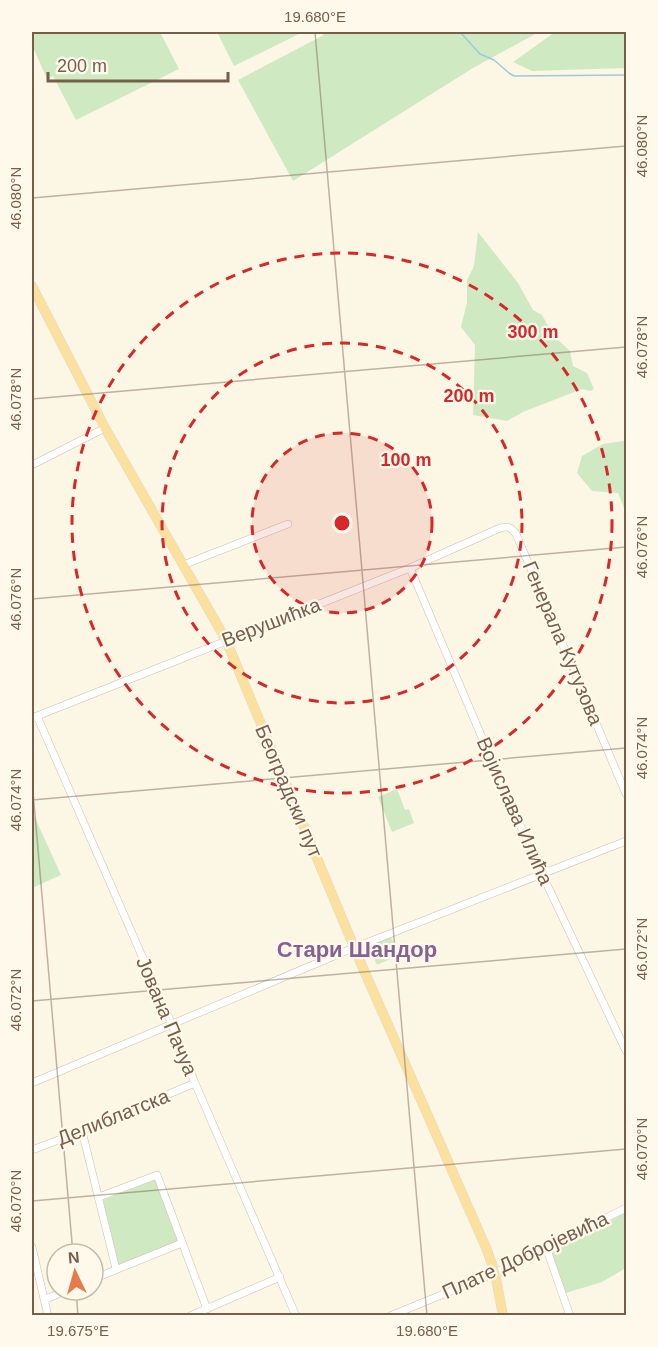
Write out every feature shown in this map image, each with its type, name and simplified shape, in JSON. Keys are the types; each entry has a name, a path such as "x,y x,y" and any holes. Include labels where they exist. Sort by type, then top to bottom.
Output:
{"main road":[{"name":"Београдски пут","path":"32,286 105,428 226,640 354,948 487,1250 495,1273 503,1316"}],"street":[{"path":"32,465 105,428"},
{"path":"183,565 288,524"},
{"name":"Верушићка","path":"34,717 410,568 500,528 510,527"},
{"name":"Генерала Кутузова","path":"510,527 516,534 627,794"},
{"name":"Војислава Илића","path":"410,568 542,874 627,1051"},
{"name":"Јована Пачуа","path":"34,717 172,1024 195,1083 296,1316"},
{"path":"32,1083 354,948 627,841"},
{"name":"Делиблатска","path":"32,1150 195,1083"},
{"path":"82,1131 116,1269"},
{"path":"99,1197 157,1175 207,1309"},
{"name":"Плате Добројевића","path":"390,1316 495,1273 627,1208"},
{"path":"105,1274 182,1243"},
{"path":"32,1247 48,1316"},
{"path":"546,1247 570,1316"},
{"path":"190,1316 280,1277"}],"green space":[{"path":"32,32 160,32 179,69 76,120 53,76 47,79 32,45"},
{"path":"217,32 303,32 234,66"},
{"path":"325,32 539,32 473,68 293,181 238,80 322,36"},
{"path":"555,32 626,32 626,68 532,71 513,62"},
{"path":"478,232 518,283 533,310 542,315 554,336 570,351 573,366 587,373 594,389 590,391 582,389 523,412 507,421 473,415 475,345 461,327 467,302 467,280 474,266"},
{"path":"623,441 626,443 626,513 618,493 592,491 577,473 582,456 603,444"},
{"path":"397,789 405,810 409,809 414,823 392,832 378,797"},
{"path":"32,811 61,875 32,888"},
{"path":"390,935 399,955 377,965 368,945"},
{"path":"155,1180 178,1242 119,1265 103,1200"},
{"path":"626,1212 626,1268 602,1282 566,1293 550,1249"}],"waterway":[{"path":"460,32 480,54 494,60 514,76 626,75"}],"district":[{"name":"Стари Шандор","path":"357,949"}]}
